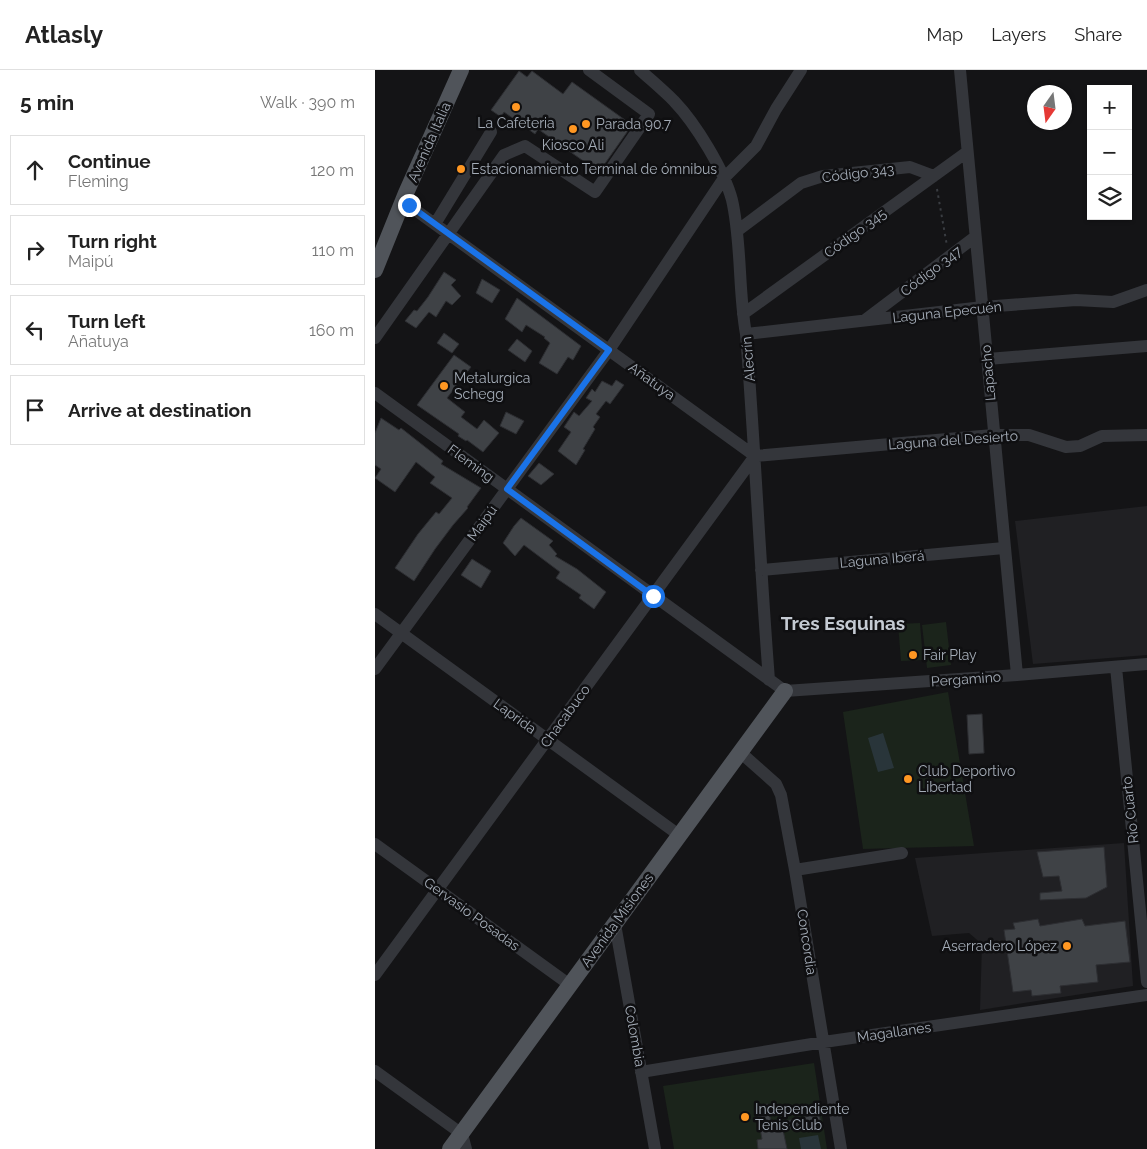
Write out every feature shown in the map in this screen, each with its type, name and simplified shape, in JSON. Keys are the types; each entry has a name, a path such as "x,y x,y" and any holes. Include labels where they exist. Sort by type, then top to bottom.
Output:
{"main road":[{"name":"Avenida Italia","path":"375,270 403,201 461,70"},
{"name":"Avenida Misiones","path":"450,1149 464,1141 570,985 785,691"}],"street":[{"path":"375,338 504,155 525,146 595,192 649,114 589,70"},
{"name":"Alecrín","path":"640,70 675,102 688,119 724,178 732,200 737,231 746,334 769,680"},
{"name":"Maipú","path":"375,669 609,350 724,178 756,146 776,109 801,70"},
{"name":"Lapacho","path":"960,70 1017,675"},
{"path":"435,224 491,132"},
{"name":"Código 345","path":"743,314 967,152"},
{"name":"Código 343","path":"737,231 801,183 823,176 910,167 934,176"},
{"name":"Añatuya","path":"403,201 755,456"},
{"name":"Código 347","path":"863,322 975,237"},
{"name":"Laguna Epecuén","path":"746,334 983,307 1076,300 1113,302 1147,290"},
{"path":"988,359 1147,346"},
{"name":"Fleming","path":"375,393 785,691"},
{"name":"Laguna del Desierto","path":"755,456 993,435 1029,436 1065,447 1080,446 1102,436 1147,435"},
{"name":"Chacabuco","path":"375,975 755,456"},
{"name":"Laguna Iberá","path":"761,570 1004,548"},
{"name":"Laprida","path":"375,614 679,835"},
{"name":"Pergamino","path":"785,691 1147,664"},
{"name":"Río Cuarto","path":"1116,667 1147,982"},
{"name":"Concordia","path":"740,752 776,784 781,794 841,1149"},
{"name":"Gervasio Posadas","path":"375,844 570,985"},
{"path":"795,870 902,853"},
{"name":"Colombia","path":"615,924 655,1149"},
{"name":"Magallanes","path":"641,1072 823,1042 1147,995"},
{"path":"375,1071 464,1141"}],"path":[{"path":"934,176 949,258"}],"shaded area":[{"path":"1147,506 1147,655 1033,664 1015,521"},
{"path":"946,622 951,665 927,668 922,625"},
{"path":"920,623 923,660 901,661 898,624"},
{"name":"Club Deportivo Libertad","path":"948,692 974,846 863,849 843,712"},
{"path":"883,733 894,768 878,772 868,738"},
{"path":"1124,843 1133,986 980,1010 982,944 969,933 932,936 915,858"},
{"name":"Independiente Tenis Club","path":"814,1063 827,1149 674,1149 663,1086"},
{"path":"818,1135 821,1149 801,1149 799,1138"}],"building":[{"path":"519,71 527,77 532,71 563,94 572,82 632,125 599,172 538,129 535,134 504,112 501,117 491,110"},
{"path":"444,272 456,280 451,285 461,296 452,305 446,301 436,317 429,312 416,328 405,321 414,310 417,311"},
{"path":"482,279 500,290 492,303 476,293"},
{"path":"517,298 581,346 573,360 568,357 557,374 539,363 550,343 545,337 526,325 522,332 505,319"},
{"path":"444,333 459,344 452,353 437,343"},
{"path":"517,339 532,351 525,362 508,350"},
{"path":"454,355 471,367 447,398 465,412 461,417 477,429 484,420 499,433 483,452 417,405"},
{"path":"616,380 624,385 610,404 606,401 596,414 600,417 593,427 595,429 576,465 558,451 571,432 564,427 574,412 579,416 592,401 586,398 592,389 595,392 602,381 612,386"},
{"path":"506,412 524,421 516,434 500,426"},
{"path":"381,418 399,430 401,428 443,461 441,464 481,488 468,508 435,549 414,581 395,568 418,534 436,512 439,514 452,498 430,483 435,477 416,462 395,492 375,478 381,469 375,465 375,433"},
{"path":"539,463 554,474 541,485 528,476"},
{"path":"521,518 553,541 549,545 557,554 555,556 577,569 606,592 594,609 579,598 581,595 556,578 560,572 524,545 515,556 503,543"},
{"path":"472,559 491,571 481,588 461,575"},
{"path":"982,714 984,753 969,754 967,715"},
{"path":"1104,847 1107,887 1086,898 1040,900 1040,893 1062,891 1059,876 1043,877 1037,852"},
{"name":"Aserradero López","path":"1038,919 1040,926 1082,919 1085,926 1125,921 1130,962 1096,965 1098,982 1060,986 1061,993 1032,996 1031,990 1013,992 1004,930 1015,929 1013,923"},
{"path":"768,1104 771,1124 819,1114 821,1123 783,1130 787,1149 758,1149 757,1140 762,1139 756,1106"}],"place":[{"name":"La Cafeteria","path":"516,107"},
{"name":"Parada 90.7","path":"586,124"},
{"name":"Kiosco Ali","path":"573,129"},
{"name":"Estacionamiento Terminal de ómnibus","path":"461,169"},
{"name":"Metalurgica Schegg","path":"444,386"},
{"name":"Fair Play","path":"913,655"},
{"name":"Club Deportivo Libertad","path":"908,779"},
{"name":"Aserradero López","path":"1067,946"},
{"name":"Independiente Tenis Club","path":"745,1117"}],"district":[{"name":"Tres Esquinas","path":"843,623"}],"route":[{"path":"409,205 609,350 507,489 653,596"}]}
